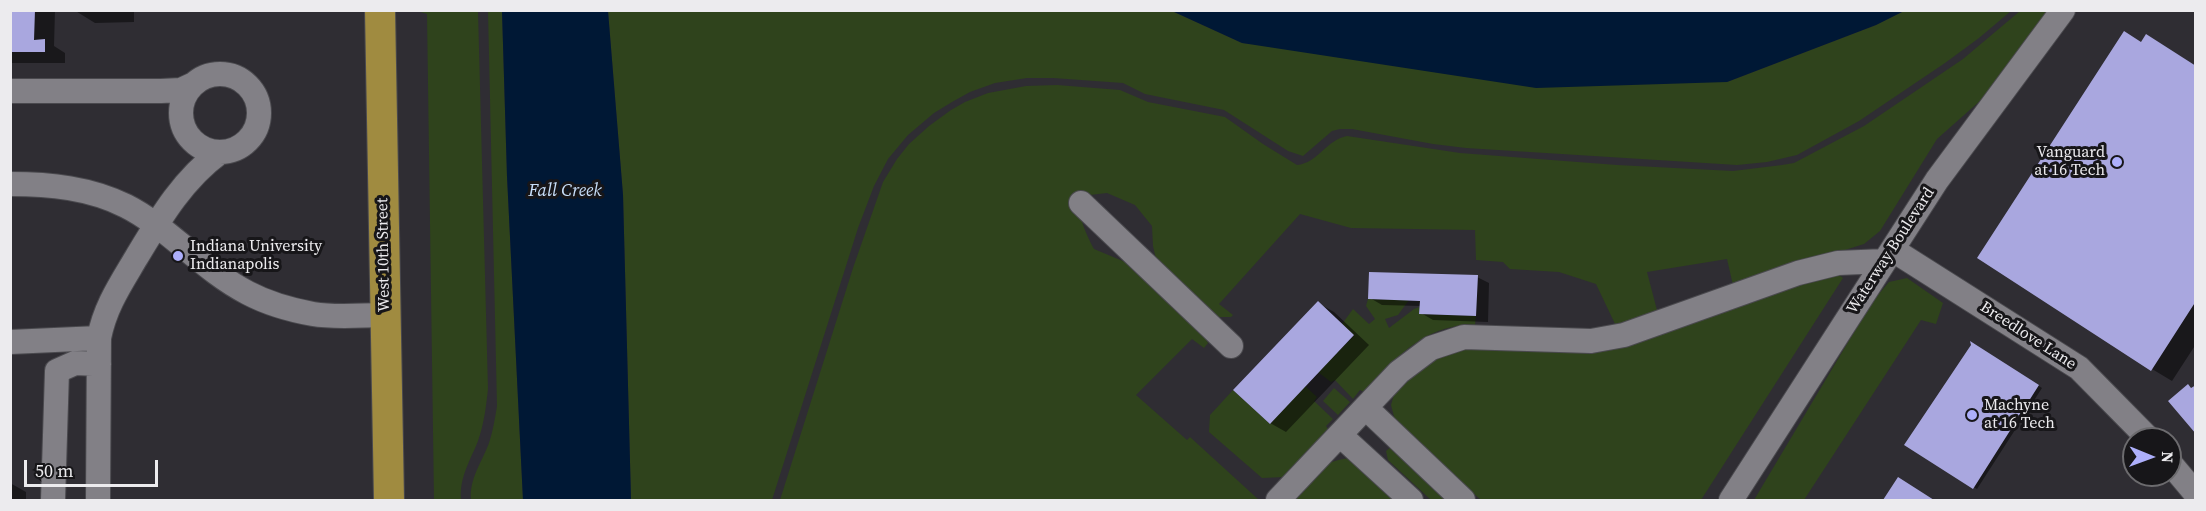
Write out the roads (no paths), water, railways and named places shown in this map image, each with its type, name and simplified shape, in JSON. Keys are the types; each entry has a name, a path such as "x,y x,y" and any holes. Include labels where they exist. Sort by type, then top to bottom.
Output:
{"main road":[{"name":"West 10th Street","path":"380,10 389,501"}],"street":[{"name":"Waterway Boulevard","path":"1731,501 1937,180 2063,10"},
{"path":"10,91 181,90 203,78 223,74 236,77 256,96 260,109 259,122 253,135 244,145 232,151 219,153 208,151 185,139 181,117 182,105 186,93 194,84"},
{"path":"98,501 99,338 109,302 178,193 202,165 219,153"},
{"path":"10,184 34,184 85,190 126,206 217,274 248,293 272,303 314,314 385,315"},
{"path":"1081,203 1231,346"},
{"path":"1278,501 1399,372 1431,348 1464,337 1591,341 1624,334 1798,273 1838,263 1889,256"},
{"name":"Breedlove Lane","path":"1889,256 2079,368 2137,427"},
{"path":"10,342 99,338"},
{"path":"53,501 57,371 75,363 99,364"},
{"path":"1366,408 1463,501"},
{"path":"1340,435 1410,501"}],"water":[{"name":"Fall Creek","path":"502,11 608,11 623,195 631,500 523,500 507,176"},
{"path":"1172,11 1904,11 1876,25 1727,82 1536,88 1242,43"}],"place":[{"name":"Vanguard at 16 Tech","path":"2117,162"},
{"name":"Indiana University Indianapolis","path":"178,256"},
{"name":"Machyne at 16 Tech","path":"1972,415"}]}
